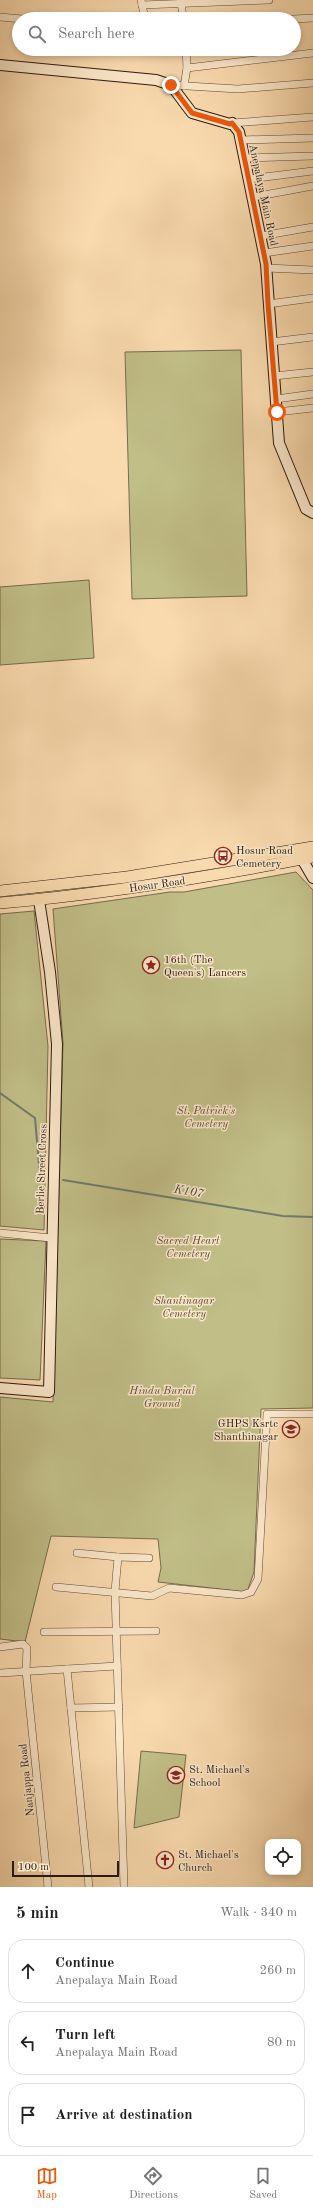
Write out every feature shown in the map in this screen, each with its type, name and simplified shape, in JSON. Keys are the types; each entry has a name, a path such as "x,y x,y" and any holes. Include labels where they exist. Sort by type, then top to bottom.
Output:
{"main road":[{"name":"Hosur Road","path":"0,903 39,900 170,883 273,866 305,855 313,846"},
{"name":"Hosur Road","path":"0,891 305,855"}],"street":[{"path":"143,12 141,2 221,0 249,2 269,0"},
{"path":"182,1 183,12"},
{"path":"0,17 12,18"},
{"path":"301,19 313,18"},
{"path":"301,54 313,53"},
{"path":"184,86 187,68 186,56"},
{"path":"187,68 288,56"},
{"path":"0,65 156,80 171,85 184,86 238,89 313,83"},
{"path":"171,85 192,113 230,124 313,117"},
{"name":"Anepalaya Main Road","path":"232,123 239,132 241,140 264,253 279,442 299,482 306,509 313,513"},
{"path":"241,140 313,138"},
{"path":"245,158 313,156"},
{"path":"249,179 313,170"},
{"path":"253,196 313,186"},
{"path":"261,236 313,226"},
{"path":"264,253 313,246"},
{"path":"266,268 313,270"},
{"path":"268,304 313,298"},
{"path":"271,342 313,337"},
{"path":"274,376 313,372"},
{"path":"276,399 313,394"},
{"path":"277,412 313,408"},
{"path":"305,855 313,878"},
{"name":"Berlie Street Cross","path":"0,1388 48,1392 57,1044 50,972 39,900"},
{"path":"0,1233 51,1238"},
{"path":"56,1587 115,1591 152,1596 169,1588 242,1595 251,1592 258,1579 267,1414 313,1414"},
{"path":"77,1553 149,1558"},
{"path":"118,1557 115,1591 124,1887"},
{"path":"44,1632 156,1631"},
{"name":"Nanjappa Road","path":"0,1647 23,1644 27,1648 26,1671 48,1887"},
{"path":"0,1673 117,1666"},
{"path":"67,1669 89,1887"},
{"path":"71,1708 119,1708"}],"green space":[{"path":"241,350 247,596 132,599 125,352"},
{"path":"89,580 94,658 0,665 0,587"},
{"name":"Shantinagar Cemetery","path":"296,872 313,890 313,1408 261,1409 254,1572 247,1592 158,1582 161,1568 158,1539 51,1536 25,1642 0,1639 0,1397 53,1402 63,1043 53,909 170,892 184,892"},
{"path":"34,911 48,1046 44,1230 0,1226 0,914"},
{"path":"0,1239 46,1241 40,1380 0,1378"},
{"path":"141,1751 186,1755 179,1817 134,1828"}],"waterway":[{"name":"K107","path":"0,1093 35,1118 40,1176"},
{"name":"K107","path":"63,1180 283,1216 313,1217"}],"place":[{"name":"Hosur Road Cemetery","path":"223,856"},
{"name":"16th (The Queen's) Lancers","path":"151,965"},
{"name":"GHPS Ksrtc Shanthinagar","path":"291,1429"},
{"name":"St. Michael's School","path":"176,1775"},
{"name":"St. Michael's Church","path":"165,1860"}],"route":[{"path":"171,85 192,113 230,124 232,123 239,132 266,264 277,412"}],"park label":[{"name":"St. Patrick's Cemetery","path":"206,1116"},
{"name":"Sacred Heart Cemetery","path":"188,1246"},
{"name":"Hindu Burial Ground","path":"162,1396"}]}
